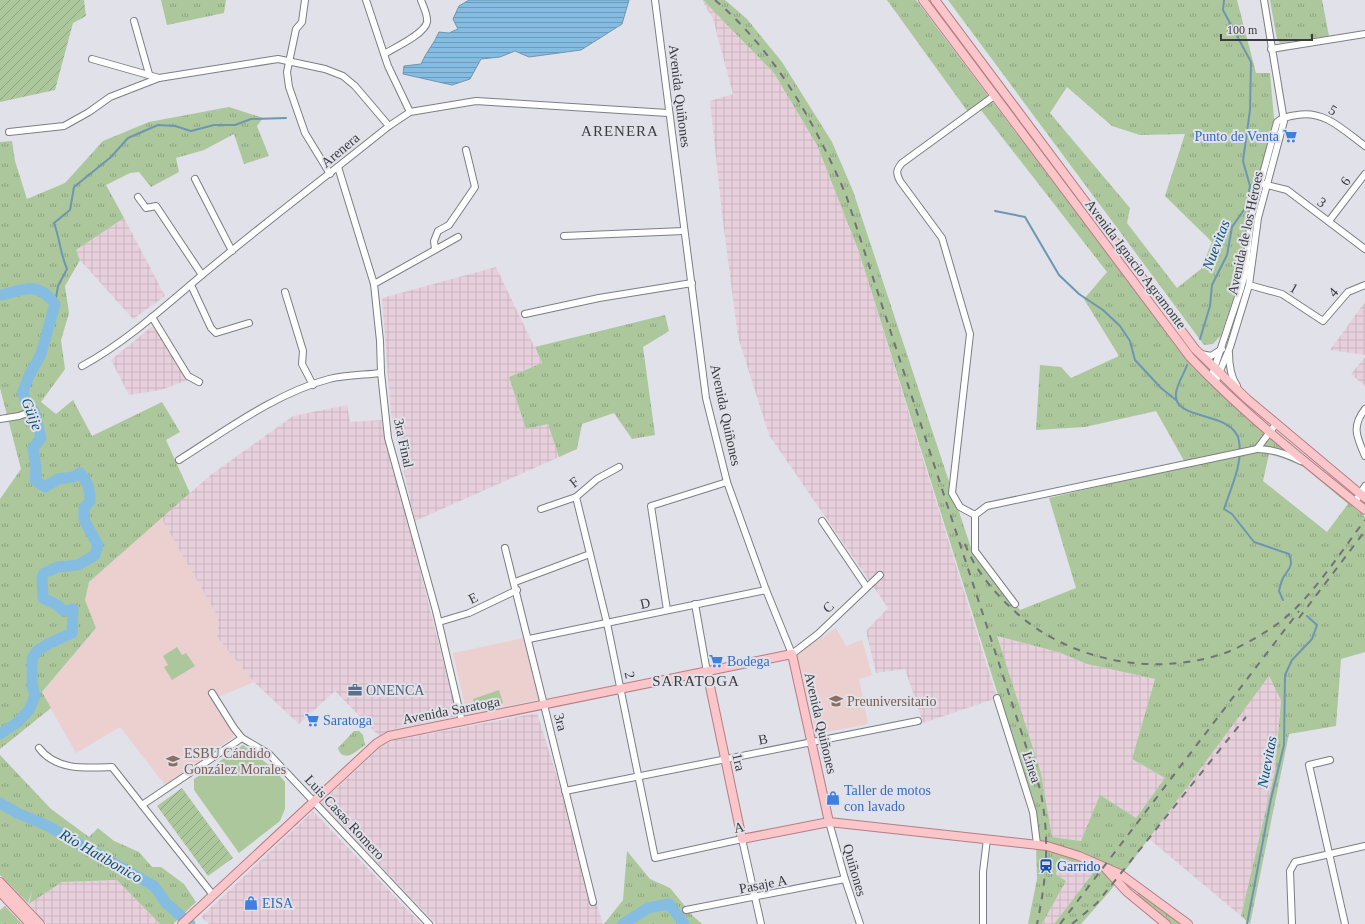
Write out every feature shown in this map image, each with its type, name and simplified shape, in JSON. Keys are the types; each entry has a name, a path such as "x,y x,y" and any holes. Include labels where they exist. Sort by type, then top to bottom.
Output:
{"main road":[{"name":"Avenida Ignacio Agramonte","path":"923,0 1172,333 1213,381 1270,431 1365,510"},
{"name":"Avenida Ignacio Agramonte","path":"935,0 1199,354 1217,372 1276,424 1363,496"},
{"name":"Avenida Saratoga","path":"182,924 377,744 389,736 792,654"},
{"name":"Avenida Quiñones","path":"792,654 829,822"},
{"name":"1ra","path":"707,672 742,840"},
{"name":"A","path":"742,840 829,822 1037,844 1079,856 1104,867 1134,883 1188,924"},
{"path":"1104,867 1127,892 1162,923"},
{"path":"0,882 6,898 40,924"},
{"path":"1127,892 1134,883"},
{"path":"0,892 30,924"}],"street":[{"path":"305,0 302,22 296,29 287,72 289,87 302,127 330,174"},
{"path":"366,0 384,54 410,112"},
{"path":"384,54 410,39 425,27 427,22 426,15 421,0"},
{"name":"Avenida Quiñones","path":"655,0 668,113 692,283 706,398 727,482 766,590 792,654"},
{"path":"1264,0 1283,117"},
{"path":"134,21 149,74"},
{"path":"1271,49 1365,34"},
{"path":"92,59 159,78"},
{"path":"9,132 64,126 89,112 110,97 159,78 278,59 290,60 343,76 368,101 389,126"},
{"path":"975,515 960,507 952,493 970,334 942,238 900,181 897,175 897,169 902,163 994,96"},
{"name":"Arenera","path":"82,366 101,356 152,317 202,275 389,126 410,112 476,101 668,113"},
{"name":"5","path":"1283,117 1305,114 1319,115 1331,121 1365,146"},
{"name":"Avenida de los Héroes","path":"1213,381 1230,347 1249,285 1263,184 1277,122 1283,117"},
{"path":"435,249 434,241 438,231 449,225 475,187 466,150"},
{"name":"3ra Final","path":"338,167 374,284 380,341 380,373 388,438 439,622 462,722"},
{"name":"6","path":"1329,221 1365,174"},
{"path":"195,179 232,251"},
{"name":"Avenida de los Héroes","path":"1217,372 1222,349 1245,274 1251,218 1263,184"},
{"name":"3","path":"1263,184 1287,190 1365,249"},
{"path":"138,197 146,208 156,206 202,275"},
{"path":"564,236 684,231"},
{"path":"374,284 458,237"},
{"path":"525,314 599,298 692,283"},
{"path":"191,285 211,328 216,333 249,323"},
{"name":"1","path":"1249,285 1282,294 1324,321"},
{"name":"4","path":"1324,321 1348,292 1365,285"},
{"path":"285,292 303,351 302,364 312,385"},
{"path":"152,317 188,376 199,382"},
{"path":"1230,347 1230,364 1234,381 1243,395"},
{"path":"1199,354 1211,356 1222,349"},
{"path":"179,460 249,416 291,394 329,379 380,373"},
{"path":"1365,409 1356,426 1358,440 1365,456"},
{"path":"0,419 19,416 30,412"},
{"path":"1257,449 1276,424"},
{"path":"975,515 988,506 1248,450 1266,449 1283,453 1314,468"},
{"name":"F","path":"541,510 576,497 596,479 619,467"},
{"path":"667,610 651,506 727,482"},
{"path":"1355,502 1363,496 1365,486"},
{"name":"2","path":"576,497 607,624 655,858"},
{"path":"975,515 975,551 1016,604"},
{"path":"822,521 866,586"},
{"name":"3ra","path":"505,548 515,582 593,902"},
{"path":"515,582 590,554"},
{"name":"C","path":"792,654 818,634 866,586 880,575"},
{"name":"E","path":"439,622 469,613 516,590"},
{"name":"D","path":"529,639 766,590"},
{"name":"1ra","path":"694,604 707,672"},
{"name":"Luis Casas Romero","path":"212,693 242,738 269,754 429,924"},
{"name":"Línea","path":"997,698 1034,812 1037,844"},
{"name":"B","path":"565,791 918,721"},
{"path":"142,805 242,738"},
{"path":"39,748 42,753 54,761 73,768 112,767 213,895"},
{"path":"1330,760 1309,765 1345,924"},
{"name":"Quiñones","path":"829,822 844,879 860,924"},
{"path":"983,924 983,872 987,839"},
{"name":"1ra","path":"742,840 761,924"},
{"name":"A","path":"655,858 742,840"},
{"path":"1292,924 1290,871 1295,862 1365,846"},
{"name":"Pasaje A","path":"686,910 754,898 844,879"}],"shaded area":[{"path":"702,0 712,8 774,73 817,145 859,252 997,698 923,723 905,669 876,673 866,631 888,608 769,435 738,337 722,214 710,101 733,94 713,19"},
{"path":"124,218 165,296 133,319 80,260 76,250"},
{"path":"496,267 542,363 509,377 526,429 548,424 559,457 415,521 391,415 382,298"},
{"path":"1365,302 1365,355 1330,350"},
{"path":"155,324 188,380 161,390 129,395 111,360"},
{"path":"1365,357 1365,386 1351,374"},
{"path":"347,405 350,422 382,420 457,716 394,729 379,736 335,691 299,724 254,682 217,637 218,617 161,518 212,474 293,416"},
{"path":"161,518 218,617 217,637 254,682 216,698 234,728 233,737 166,786 120,727 76,753 42,693 96,628 85,600 89,582"},
{"name":"Preuniversitario","path":"836,628 846,646 862,640 872,675 859,679 868,724 816,734 797,654"},
{"path":"996,636 1058,652 1087,664 1155,679 1132,759 1165,778 1136,818 1081,841 1052,837 1041,773"},
{"path":"524,638 540,699 467,715 453,653"},
{"path":"1269,676 1281,699 1275,771 1241,916 1148,838"},
{"path":"537,713 603,924 436,924 321,803 381,747 391,741"},
{"path":"313,811 421,924 209,924 201,917"},
{"path":"1059,858 1079,864 1093,873 1054,924 1042,924 1066,881 1056,874"},
{"path":"117,880 160,924 47,924 29,904 62,882"}],"green space":[{"path":"0,0 84,0 86,16 73,23 55,90 0,102"},
{"path":"161,0 226,0 224,13 167,25"},
{"path":"703,0 725,0 747,19 782,62 832,142 853,191 971,548 1020,610 1076,588 1049,498 1187,466 1156,411 1085,427 1036,430 1040,365 1061,367 1071,378 1119,356 1084,299 1107,272 977,105 968,112 887,0 916,0 1193,368 1365,517 1365,652 1341,659 1336,726 1289,734 1250,924 1241,916 1275,771 1281,700 1269,676 1110,891 1081,924 1054,924 1093,873 1079,864 1060,858 1056,874 1066,881 1042,924 1028,924 1037,879 1035,813 859,252 817,145 774,73","holes":["1269,454 1304,467 1348,504 1327,532 1263,481","997,636 1058,652 1087,664 1155,679 1132,759 1165,778 1136,818 1100,795 1081,841 1052,837 1041,773"]},
{"path":"948,0 1237,0 1256,73 1270,73 1274,119 1250,212 1241,277 1221,335 1213,344 1204,345","holes":["1067,87 1112,126 1140,135 1185,134 1165,196 1212,242 1201,269 1177,288 1127,223 1130,208 1050,113"]},
{"path":"1270,0 1322,0 1329,36 1280,43 1277,39"},
{"path":"229,107 263,118 257,126 269,156 244,164 234,134 204,150 176,158 179,172 151,187 139,172 130,173 106,185 124,218 76,250 80,260 65,286 69,313 61,340 65,369 41,402 56,414 73,400 92,436 162,402 180,432 166,440 190,493 89,582 85,600 96,628 42,692 51,708 0,749 0,499 21,469 0,388 0,142 12,141 15,161 27,199 65,183 103,141 149,122"},
{"path":"665,315 669,331 643,347 655,435 632,439 614,413 582,424 577,449 559,457 548,424 526,429 509,377 542,363 535,347"},
{"path":"177,647 182,655 186,653 195,666 172,680 164,667 168,665 163,656"},
{"path":"499,690 503,703 477,712 473,699"},
{"path":"354,731 359,731 363,735 365,745 350,755 343,755 340,753 338,748"},
{"path":"243,745 274,769 285,782 285,809 280,821 239,853 194,790 194,779"},
{"path":"0,755 51,809 89,837 98,828 114,841 139,852 152,867 161,867 184,884 196,902 173,924 160,924 117,880 62,882 29,904 32,891 28,903 0,875"},
{"path":"182,788 233,858 208,876 157,806"},
{"path":"627,851 650,879 670,888 693,916 702,924 604,924 623,900"},
{"path":"1138,891 1182,924 1171,924 1136,897"},
{"path":"5,906 22,924 0,924 0,910"}],"water":[{"path":"469,0 629,0 622,24 581,50 529,57 515,51 500,57 481,59 470,79 452,85 403,74 404,66 421,64 439,32 449,33 458,29 453,19 459,6"}],"waterway":[{"name":"Nuevitas","path":"1200,339 1210,306 1212,285 1227,255 1232,227 1246,207 1250,186 1243,161 1250,110 1251,62 1223,10 1224,0"},
{"path":"55,304 58,286 67,269 54,223 70,210 74,187 111,157 128,138 158,125 175,126 191,131 214,125 235,125 251,119 286,118"},
{"path":"995,211 1025,217 1059,275 1079,294 1103,310 1120,326 1130,341 1135,360 1161,388 1176,400"},
{"name":"Güije","path":"0,295 24,289 36,289 42,292 55,304 41,354 23,391 26,404 34,411 41,438 33,448 36,468 35,480 45,487 58,479 73,477 80,473 87,483 90,497 90,501 84,508 84,520 98,545 95,555 78,565 58,567 44,573 42,578 43,598 57,605 64,611 73,609 72,633 37,651 32,659 32,685 35,696 29,710 18,722 0,734"},
{"name":"Nuevitas","path":"1187,365 1176,393 1177,402 1183,408 1226,424 1235,431 1239,441 1240,450 1238,467 1224,509 1232,514 1254,542 1289,554 1291,564 1282,580 1279,591 1283,600"},
{"name":"Nuevitas","path":"1247,924 1271,799 1284,745 1285,675 1292,660 1312,639 1317,625 1307,616"},
{"name":"Río Hatibonico","path":"0,803 17,813 46,825 154,886 166,903 190,924"},
{"name":"Río Hatibonico","path":"0,807 3,804"},
{"name":"Río Hatibonico","path":"623,924 648,908 669,904 684,924"}],"railway":[{"path":"715,0 737,20 775,65 807,115 846,195 1040,789 1045,823 1046,856 1043,890 1037,924"},
{"path":"965,544 977,567 998,595 1026,621 1051,637 1078,650 1107,658 1136,663 1166,664 1196,661 1225,653 1254,639 1270,629 1283,619 1309,594 1365,520"},
{"path":"1299,618 1365,531"},
{"path":"1060,924 1299,611"},
{"path":"1072,924 1097,903 1246,717"}],"place":[{"name":"Punto de Venta","path":"1290,136"},
{"name":"Bodega","path":"716,661"},
{"name":"ONENCA","path":"355,690"},
{"name":"Preuniversitario","path":"836,701"},
{"name":"Saratoga","path":"312,720"},
{"name":"ESBU Cándido González Morales","path":"173,761"},
{"name":"Taller de motos con lavado","path":"833,798"},
{"name":"Garrido","path":"1046,866"},
{"name":"EISA","path":"251,903"}],"district":[{"name":"ARENERA","path":"620,131"},
{"name":"SARATOGA","path":"696,681"}]}
